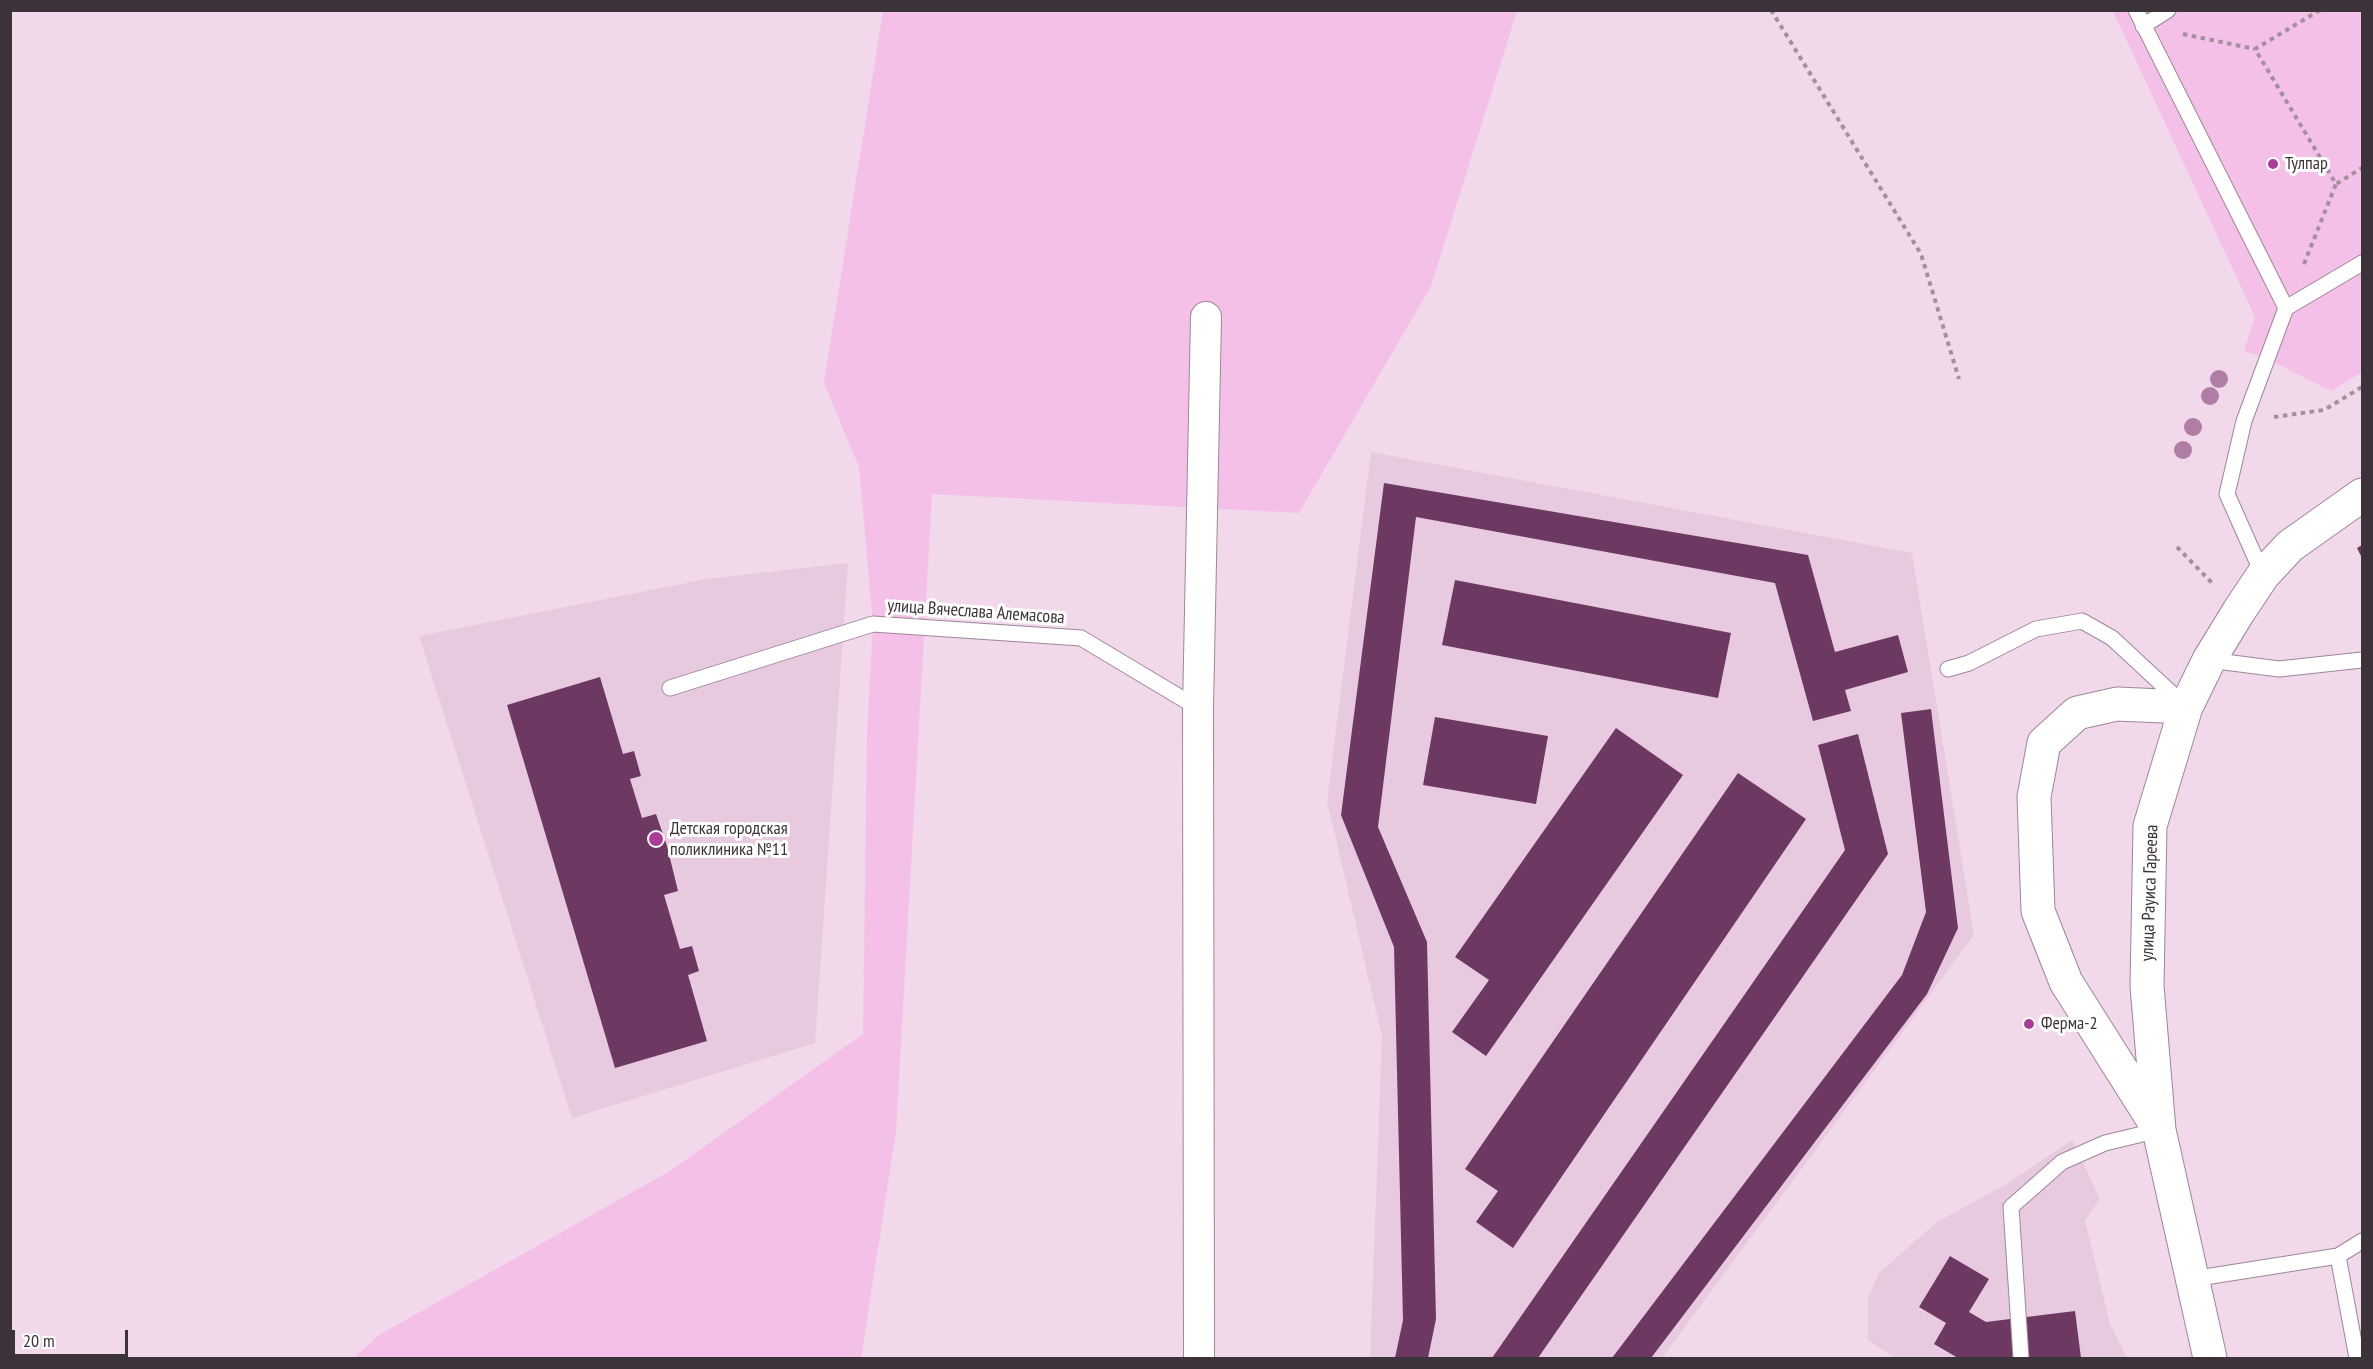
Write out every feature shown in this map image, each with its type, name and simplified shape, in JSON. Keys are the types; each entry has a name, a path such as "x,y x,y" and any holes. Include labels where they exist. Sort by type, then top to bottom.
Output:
{"street":[{"path":"1199,1359 1198,708 1206,317"},
{"name":"улица Рауиса Гареева","path":"2210,1359 2159,1130 2147,986 2150,826 2186,708 2209,660 2263,575 2290,546 2362,495"},
{"path":"2159,1130 2066,982 2038,911 2034,798 2044,743 2077,713 2117,704 2186,708"}],"lane":[{"path":"2136,10 2286,308"},
{"path":"2143,26 2168,10"},
{"path":"2263,575 2227,494 2244,421 2286,308 2362,263"},
{"path":"1948,669 1969,663 2036,629 2082,621 2112,638 2186,708"},
{"name":"улица Вячеслава Алемасова","path":"670,688 873,624 1081,638 1198,708"},
{"path":"2209,660 2279,669 2362,660"},
{"path":"2021,1359 2011,1207 2062,1162 2105,1143 2159,1130"},
{"path":"2192,1279 2338,1256 2362,1241"},
{"path":"2338,1256 2357,1359"}],"path":[{"path":"1771,10 1921,254 1959,379"},
{"path":"2143,26 2255,49 2320,10"},
{"path":"2255,49 2336,184"},
{"path":"2286,308 2336,184 2362,168"},
{"path":"2244,421 2324,410 2362,387"}],"shaded area":[{"path":"883,11 1517,11 1431,286 1299,513 932,494 896,1131 861,1358 354,1358 379,1335 670,1171 863,1034 867,734 873,624 859,467 824,383"},
{"name":"Тулпар","path":"2113,11 2362,11 2362,372 2331,391 2266,358 2244,351 2255,317"},
{"path":"1371,452 1912,553 1974,935 1662,1358 1370,1358 1382,1036 1327,801"},
{"name":"Детская городская поликлиника №11","path":"848,563 815,1043 572,1118 419,636 707,579"},
{"path":"2072,1140 2100,1199 2085,1220 2110,1324 2127,1358 1895,1358 1868,1340 1868,1299 1879,1273 1937,1222 2007,1184"}],"building":[{"path":"1384,483 1808,555 1835,652 1898,635 1908,672 1845,690 1851,711 1813,721 1775,583 1416,517 1378,827 1427,942 1436,1319 1428,1358 1395,1358 1403,1320 1394,947 1341,815"},
{"path":"2362,545 2362,558 2357,548"},
{"path":"1455,580 1731,633 1718,698 1442,645"},
{"path":"600,677 623,754 634,751 641,776 630,779 642,818 656,814 667,846 678,891 664,895 680,949 692,946 699,971 688,975 707,1041 615,1068 507,705"},
{"path":"1931,709 1958,928 1927,994 1651,1358 1612,1358 1902,975 1926,912 1901,713"},
{"path":"1435,717 1548,736 1536,804 1423,785"},
{"path":"1616,728 1683,775 1486,1056 1452,1032 1489,980 1455,957"},
{"path":"1858,734 1888,854 1538,1358 1492,1358 1845,850 1818,745"},
{"path":"1738,773 1806,819 1513,1248 1476,1222 1498,1191 1465,1169"},
{"path":"1950,1256 1989,1279 1969,1312 1986,1322 2075,1311 2081,1358 1958,1358 1934,1344 1946,1323 1919,1307"}],"place":[{"name":"Тулпар","path":"2273,164"},
{"name":"Детская городская поликлиника №11","path":"656,839"},
{"name":"Ферма-2","path":"2029,1024"}]}
